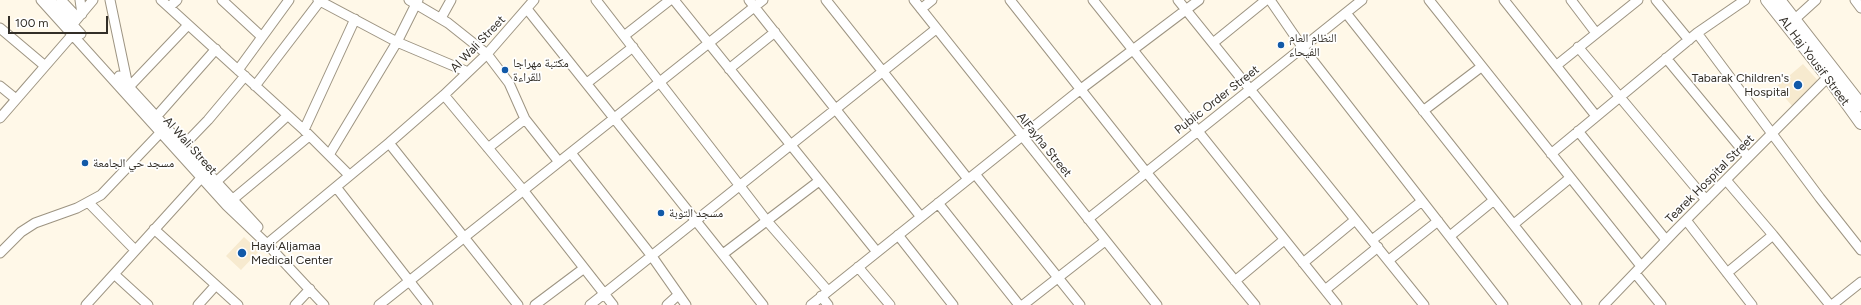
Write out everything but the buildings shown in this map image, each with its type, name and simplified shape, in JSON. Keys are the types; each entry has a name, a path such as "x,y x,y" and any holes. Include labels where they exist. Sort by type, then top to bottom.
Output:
{"main road":[{"name":"AL Haj Yousif Street","path":"1767,0 1861,105"},
{"name":"AL Haj Yousif Street","path":"1779,0 1795,19 1832,74 1861,123"}],"street":[{"name":"Al Wali Street","path":"41,0 76,23 161,132 227,206 270,242 332,305"},
{"name":"Al Wali Street","path":"50,0 76,23 129,87 254,224 324,305"},
{"path":"61,0 76,23"},
{"path":"76,23 80,0"},
{"path":"0,118 45,66 93,0"},
{"path":"110,0 129,87"},
{"path":"161,0 246,76 349,175"},
{"path":"169,8 177,0"},
{"path":"222,0 262,37"},
{"path":"238,70 289,0"},
{"path":"255,86 319,0 397,42 468,72"},
{"path":"441,18 451,0"},
{"name":"Al Wali Street","path":"270,242 444,95 486,54 534,0"},
{"path":"596,0 739,186 825,294 828,305"},
{"path":"624,36 670,0"},
{"path":"674,0 877,252"},
{"path":"379,305 709,43 752,3 763,0"},
{"path":"826,0 882,71 1080,305"},
{"name":"AlFayha Street","path":"914,0 1157,305"},
{"path":"921,9 932,0"},
{"path":"1092,0 1335,302 1324,305"},
{"path":"1178,0 1424,305"},
{"path":"811,305 1081,89 1199,0"},
{"path":"1213,43 1266,0"},
{"path":"1270,0 1303,48 1503,305"},
{"name":"Public Order Street","path":"1088,219 1362,0"},
{"path":"1429,0 1570,178 1638,270 1661,305"},
{"path":"1504,0 1596,116"},
{"path":"1571,0 1596,32"},
{"path":"1557,65 1596,32 1638,0"},
{"path":"1656,0 1689,40"},
{"path":"1551,154 1697,33 1745,0"},
{"path":"1795,19 1816,0"},
{"path":"1855,0 1861,8"},
{"path":"329,155 397,42 414,1 461,32 486,54 509,83 525,119 559,162"},
{"path":"1015,1 1146,172 1255,305"},
{"path":"752,3 921,217"},
{"path":"527,9 763,305"},
{"path":"1346,13 1577,305"},
{"path":"232,200 306,133 355,19"},
{"path":"129,87 188,25"},
{"path":"0,28 45,66"},
{"path":"590,305 936,29"},
{"path":"729,68 775,32"},
{"path":"1697,33 1771,133 1861,250"},
{"path":"587,83 633,47"},
{"path":"1578,47 1619,98 1706,200"},
{"path":"156,117 216,49"},
{"path":"1666,58 1748,157"},
{"path":"1423,111 1481,67"},
{"name":"Tearek Hospital Street","path":"1604,305 1771,133 1832,74"},
{"path":"183,146 246,76"},
{"path":"0,86 16,99"},
{"path":"444,95 523,190 583,269 613,305"},
{"path":"216,182 287,116"},
{"path":"488,148 525,119"},
{"path":"1578,131 1666,240"},
{"path":"0,253 21,232 35,223 88,202 101,195 161,132"},
{"path":"389,143 518,305"},
{"path":"571,153 651,255 678,296 686,305"},
{"path":"86,305 202,177"},
{"path":"1514,224 1570,178"},
{"path":"1726,180 1831,305 1861,282"},
{"path":"723,254 819,181"},
{"path":"336,187 428,305"},
{"path":"1450,236 1494,200"},
{"path":"1372,240 1422,201"},
{"path":"88,202 135,250"},
{"path":"938,203 1019,305"},
{"path":"1303,263 1355,220"},
{"path":"1686,220 1752,305"},
{"path":"1389,260 1438,221"},
{"path":"154,229 238,305"},
{"path":"898,235 953,305"},
{"path":"1727,273 1773,235"},
{"path":"1235,281 1284,240"},
{"path":"1023,305 1105,241"},
{"path":"1324,290 1378,247"},
{"path":"858,267 890,305"},
{"path":"535,305 583,269"},
{"path":"114,274 148,305"},
{"path":"198,305 216,285"},
{"path":"295,305 310,289"},
{"path":"667,305 678,296"}],"shaded area":[{"name":"Tabarak Children's Hospital","path":"1803,64 1821,84 1793,107 1776,87"},
{"name":"Hayi Aljamaa Medical Center","path":"244,237 259,251 241,270 226,256"}],"place":[{"name":"النظام العام الفيحاء","path":"1281,45"},
{"name":"مكتبة مهراجا للقراءة","path":"505,70"},
{"name":"Tabarak Children's Hospital","path":"1798,85"},
{"name":"مسجد حي الجامعة","path":"85,163"},
{"name":"مسجد التوبة","path":"661,213"},
{"name":"Hayi Aljamaa Medical Center","path":"242,253"}]}
